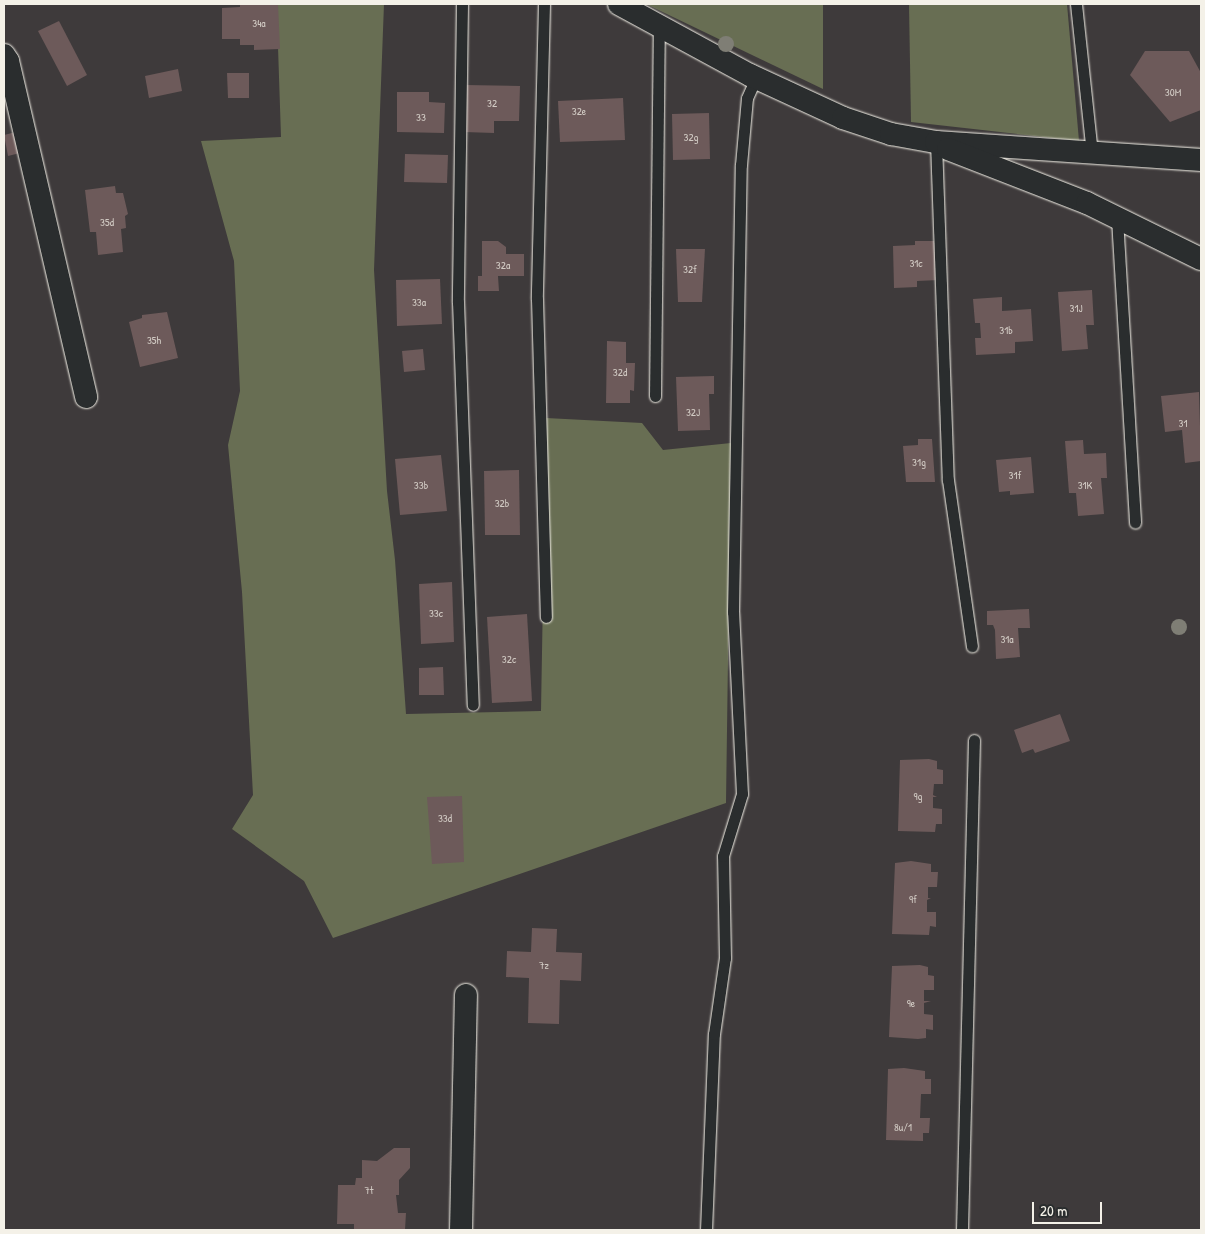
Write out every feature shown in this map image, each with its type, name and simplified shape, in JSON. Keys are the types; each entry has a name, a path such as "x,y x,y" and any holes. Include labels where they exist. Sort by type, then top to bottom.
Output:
{"street":[{"path":"620,4 756,78 843,118 891,134 936,142 1201,160"},
{"path":"4,55 8,61 86,397"},
{"path":"936,142 1117,218 1201,259"},
{"path":"461,1230 466,995"}],"lane":[{"path":"462,4 458,302 473,705"},
{"path":"544,4 537,300 546,617"},
{"path":"1076,4 1092,153"},
{"path":"655,396 659,26"},
{"path":"706,1230 714,1034 724,958 723,856 742,794 733,612 740,184 747,98 756,78"},
{"path":"936,142 948,480 972,646"},
{"path":"1117,218 1135,522"},
{"path":"962,1230 974,740"}],"green space":[{"path":"273,4 384,4 374,270 387,491 395,560 406,714 541,711 546,418 642,423 663,450 731,443 726,803 333,938 304,881 232,829 253,795 242,592 228,445 240,391 234,261 201,141 281,137 278,47"},
{"path":"646,4 823,4 823,89"},
{"path":"909,4 1067,4 1079,141 911,122"}],"building":[{"path":"240,4 278,4 280,49 254,50 254,45 240,45 240,39 222,39 222,8 240,7"},
{"path":"59,21 87,75 67,86 38,31"},
{"path":"1145,51 1189,51 1201,73 1201,110 1170,122 1130,75"},
{"path":"178,69 182,91 149,98 145,76"},
{"path":"227,73 249,73 249,98 228,98"},
{"path":"465,85 520,86 519,121 494,121 494,133 464,132"},
{"path":"397,92 429,92 429,102 445,103 444,133 397,132"},
{"path":"623,98 625,140 560,142 558,101"},
{"path":"709,113 710,159 673,160 672,114"},
{"path":"16,132 20,153 8,156 4,135"},
{"path":"405,154 448,155 447,183 404,182"},
{"path":"115,186 116,193 123,193 128,214 125,216 126,228 121,229 123,252 98,255 96,232 90,232 85,190"},
{"path":"482,241 498,241 506,247 506,254 524,254 524,276 498,276 499,291 478,291 478,276 482,276"},
{"path":"915,241 938,241 939,280 917,281 917,287 894,288 893,246 915,245"},
{"path":"676,249 705,249 702,302 678,302"},
{"path":"440,279 442,324 397,326 396,280"},
{"path":"1092,290 1094,325 1086,325 1088,349 1062,351 1058,292"},
{"path":"1002,297 1002,311 1031,309 1033,341 1015,342 1015,353 976,355 975,338 981,338 980,323 975,323 973,299"},
{"path":"167,312 178,358 140,367 129,322 142,318 142,315"},
{"path":"607,341 626,342 626,363 635,363 634,391 630,390 630,403 606,403"},
{"path":"423,349 425,370 404,372 402,351"},
{"path":"714,376 714,394 709,394 710,430 678,431 676,377"},
{"path":"1199,392 1201,461 1185,463 1182,430 1165,432 1161,396"},
{"path":"918,439 932,439 935,482 906,482 903,446 918,445"},
{"path":"1083,440 1084,454 1106,453 1107,478 1101,478 1104,514 1078,516 1076,493 1069,493 1065,441"},
{"path":"441,455 447,511 400,515 395,459"},
{"path":"1031,457 1034,493 1010,495 1010,491 999,492 996,460"},
{"path":"519,470 520,535 485,535 484,471"},
{"path":"452,582 454,642 421,644 419,584"},
{"path":"1029,609 1030,628 1018,628 1020,657 996,659 995,630 993,625 987,625 987,611"},
{"path":"527,614 532,701 492,703 487,617"},
{"path":"443,667 444,695 419,695 419,668"},
{"path":"1060,714 1070,741 1035,753 1033,749 1022,753 1014,730"},
{"path":"929,759 937,761 937,769 943,770 943,784 934,784 933,795 937,797 933,797 933,808 942,809 942,824 936,824 935,832 898,831 900,760"},
{"path":"462,796 464,862 432,864 427,797"},
{"path":"911,861 931,864 931,872 938,872 937,887 928,887 928,898 931,898 927,900 927,912 936,912 936,927 930,926 929,935 892,934 895,863"},
{"path":"532,928 557,929 556,952 582,953 581,981 560,980 559,1024 528,1023 529,978 506,977 507,951 531,952"},
{"path":"920,965 928,967 928,975 934,976 934,990 924,990 924,1001 931,1001 924,1003 924,1014 933,1015 933,1030 926,1029 926,1038 889,1037 892,966"},
{"path":"904,1068 925,1071 925,1079 931,1079 931,1094 921,1094 920,1118 930,1118 929,1133 923,1133 923,1141 886,1140 888,1069"},
{"path":"394,1148 410,1148 410,1168 399,1180 399,1195 396,1195 398,1213 406,1213 405,1230 354,1230 354,1224 337,1224 338,1185 355,1185 356,1178 362,1178 362,1160 377,1161"}]}
